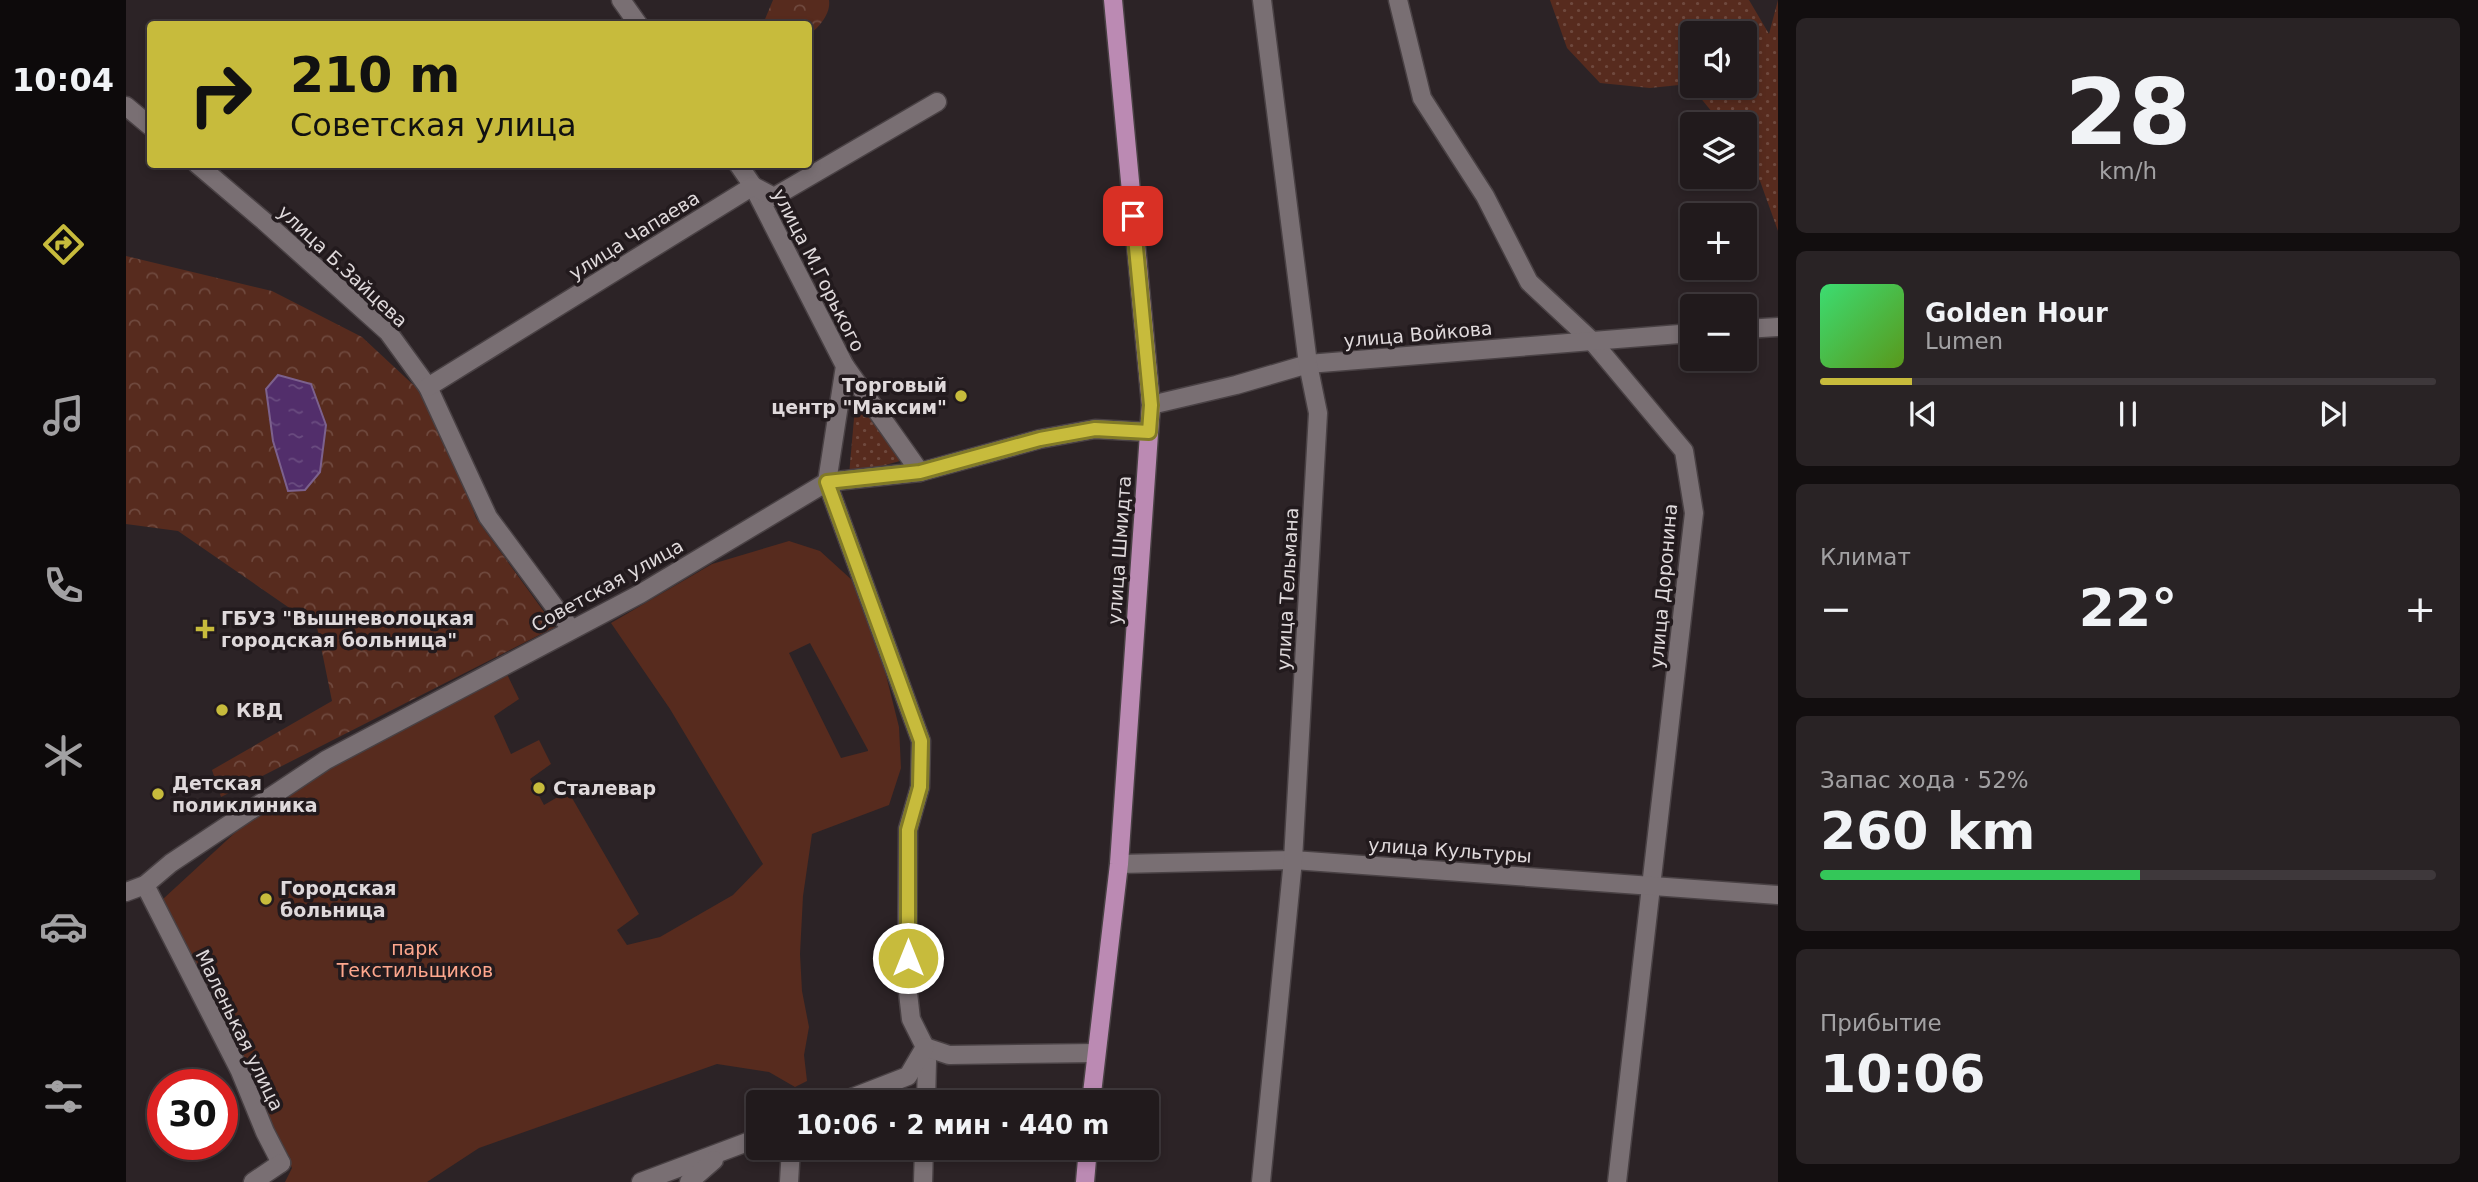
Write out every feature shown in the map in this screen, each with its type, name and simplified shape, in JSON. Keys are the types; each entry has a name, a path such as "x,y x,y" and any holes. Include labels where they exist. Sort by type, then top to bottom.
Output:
{"main road":[{"name":"улица Шмидта","path":"1092,1090 1119,864 1151,405 1113,0"},
{"path":"1085,1182 1087,1160"}],"street":[{"path":"621,0 636,21"},
{"name":"улица Тельмана","path":"1261,1182 1293,860 1318,413 1308,364 1262,0"},
{"name":"улица Доронина","path":"1398,0 1422,98 1485,196 1529,282 1592,341 1684,451 1694,513 1617,1182"},
{"path":"753,186 774,197 937,102"},
{"path":"126,106 147,124"},
{"name":"улица Б.Зайцева","path":"202,168 388,332 428,387 488,517 570,629"},
{"name":"улица М.Горького","path":"741,168 753,186 845,366 827,482"},
{"name":"улица Чапаева","path":"428,387 753,186"},
{"path":"1757,328 1778,327"},
{"name":"улица Войкова","path":"1151,405 1236,385 1308,364 1680,333"},
{"path":"845,366 920,472"},
{"name":"Советская улица","path":"126,892 145,885 170,863 326,760 640,594 827,482 920,472 1040,439 1095,429 1149,432"},
{"path":"827,482 921,741 920,787 908,830 908,984 911,1019 925,1048 926,1090"},
{"name":"улица Культуры","path":"1119,864 1293,860 1778,895"},
{"name":"Маленькая улица","path":"145,885 240,1071 281,1163"},
{"path":"925,1048 948,1055 1096,1053"},
{"path":"872,1090 908,1076 925,1048"},
{"path":"641,1182 746,1143"},
{"path":"689,1182 722,1153"},
{"path":"789,1182 790,1160"},
{"path":"923,1182 924,1160"},
{"path":"253,1182 281,1163"},
{"path":"271,1182 281,1163"}],"green space":[{"path":"773,0 829,0 824,20 812,32 812,21 764,21"},
{"path":"1550,0 1749,0 1769,34 1778,0 1778,231 1757,176 1757,112 1712,112 1701,98 1757,98 1757,21 1680,21 1680,85 1650,88 1600,83 1567,48"},
{"path":"126,256 272,291 362,337 421,392 462,478 476,518 555,627 221,797 212,770 332,701 317,627 178,531 126,524"},
{"path":"856,396 900,461 849,475"},
{"name":"парк Текстильщиков","path":"789,541 820,551 853,581 881,655 899,727 901,768 889,805 812,834 803,896 800,954 802,991 809,1027 804,1055 807,1081 795,1087 769,1072 717,1064 479,1148 427,1182 285,1182 292,1168 163,899 239,829 326,768 506,672 519,699 494,716 511,754 539,740 551,764 530,779 544,805 568,791 639,914 617,930 627,945 660,937 733,895 763,864 670,709 611,623 712,564","holes":["810,643 868,751 841,758 789,653"]}],"water":[{"path":"278,375 311,384 326,425 320,472 305,490 288,491 273,441 266,389"}],"place":[{"name":"Торговый центр \"Максим\"","path":"961,396"},
{"name":"ГБУЗ \"Вышневолоцкая городская больница\"","path":"205,629"},
{"name":"КВД","path":"222,710"},
{"name":"Сталевар","path":"539,788"},
{"name":"Детская поликлиника","path":"158,794"},
{"name":"Городская больница","path":"266,899"}],"route":[{"path":"908,958 908,830 920,787 921,741 827,482 920,472 1040,439 1095,429 1149,432 1151,405 1133,216"}]}
